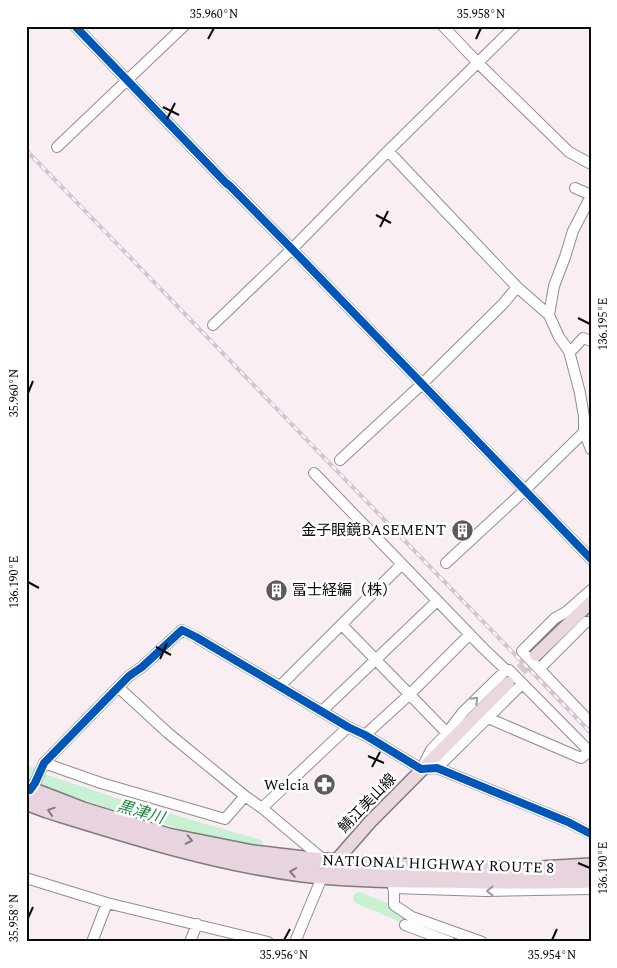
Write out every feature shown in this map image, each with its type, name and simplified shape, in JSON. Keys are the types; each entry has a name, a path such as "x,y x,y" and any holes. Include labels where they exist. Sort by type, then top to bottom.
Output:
{"highway":[{"name":"NATIONAL HIGHWAY ROUTE 8","path":"29,791 168,836 253,853 329,861 392,878"},
{"name":"NATIONAL HIGHWAY ROUTE 8","path":"29,791 47,810 174,849 231,862 302,874 392,878 523,876 591,880"},
{"name":"NATIONAL HIGHWAY ROUTE 8","path":"523,876 591,866"}],"main road":[{"path":"536,655 591,602"},
{"name":"鯖江美山線","path":"329,861 359,834 421,769 508,683"}],"street":[{"path":"75,26 591,559"},
{"path":"57,147 184,26"},
{"path":"443,26 569,152 591,164"},
{"path":"213,325 292,249 515,26"},
{"path":"388,151 517,286 549,315 559,337 569,351 580,393 584,432 591,449"},
{"path":"549,315 554,286 573,231 591,195 576,188"},
{"path":"340,460 422,384 503,304 517,286"},
{"path":"569,351 573,350 583,338 591,341"},
{"path":"446,563 584,432"},
{"path":"314,473 470,634 506,670 509,670 590,752 581,758 488,718"},
{"path":"280,686 402,564"},
{"path":"591,590 566,612 555,618 522,651 591,722"},
{"path":"322,711 437,600"},
{"path":"539,669 586,622 591,622"},
{"path":"342,625 447,733"},
{"path":"29,791 43,765 129,676 142,667 182,630 421,769 437,768 568,822 591,834"},
{"path":"365,735 410,694 470,634"},
{"path":"421,769 430,750 447,733 463,712 506,670"},
{"path":"437,768 522,684"},
{"path":"118,687 168,732 245,796 318,855 329,861 295,942"},
{"path":"262,808 348,727"},
{"path":"43,765 225,819 245,796"},
{"path":"392,878 421,862 506,864 591,862"},
{"path":"26,878 107,903 268,942"},
{"path":"392,878 486,891 591,889"},
{"path":"392,878 394,905 412,916 482,942"},
{"path":"92,942 107,903"},
{"path":"190,942 197,924"},
{"path":"405,926 450,942"}],"waterway":[{"name":"黒津川","path":"26,771 43,780 112,803 257,845"},
{"name":"黒津川","path":"359,898 407,920"}],"tunnel":[{"path":"508,683 536,655"}],"railway":[{"path":"26,150 591,733"}],"cycle path":[{"path":"75,26 591,559"},
{"path":"30,790 44,763 129,676 142,667 182,630 421,769 437,768 568,822 591,834"}],"place":[{"name":"金子眼鏡BASEMENT","path":"462,530"},
{"name":"冨士経編（株）","path":"276,590"},
{"name":"Welcia","path":"325,785"}]}
